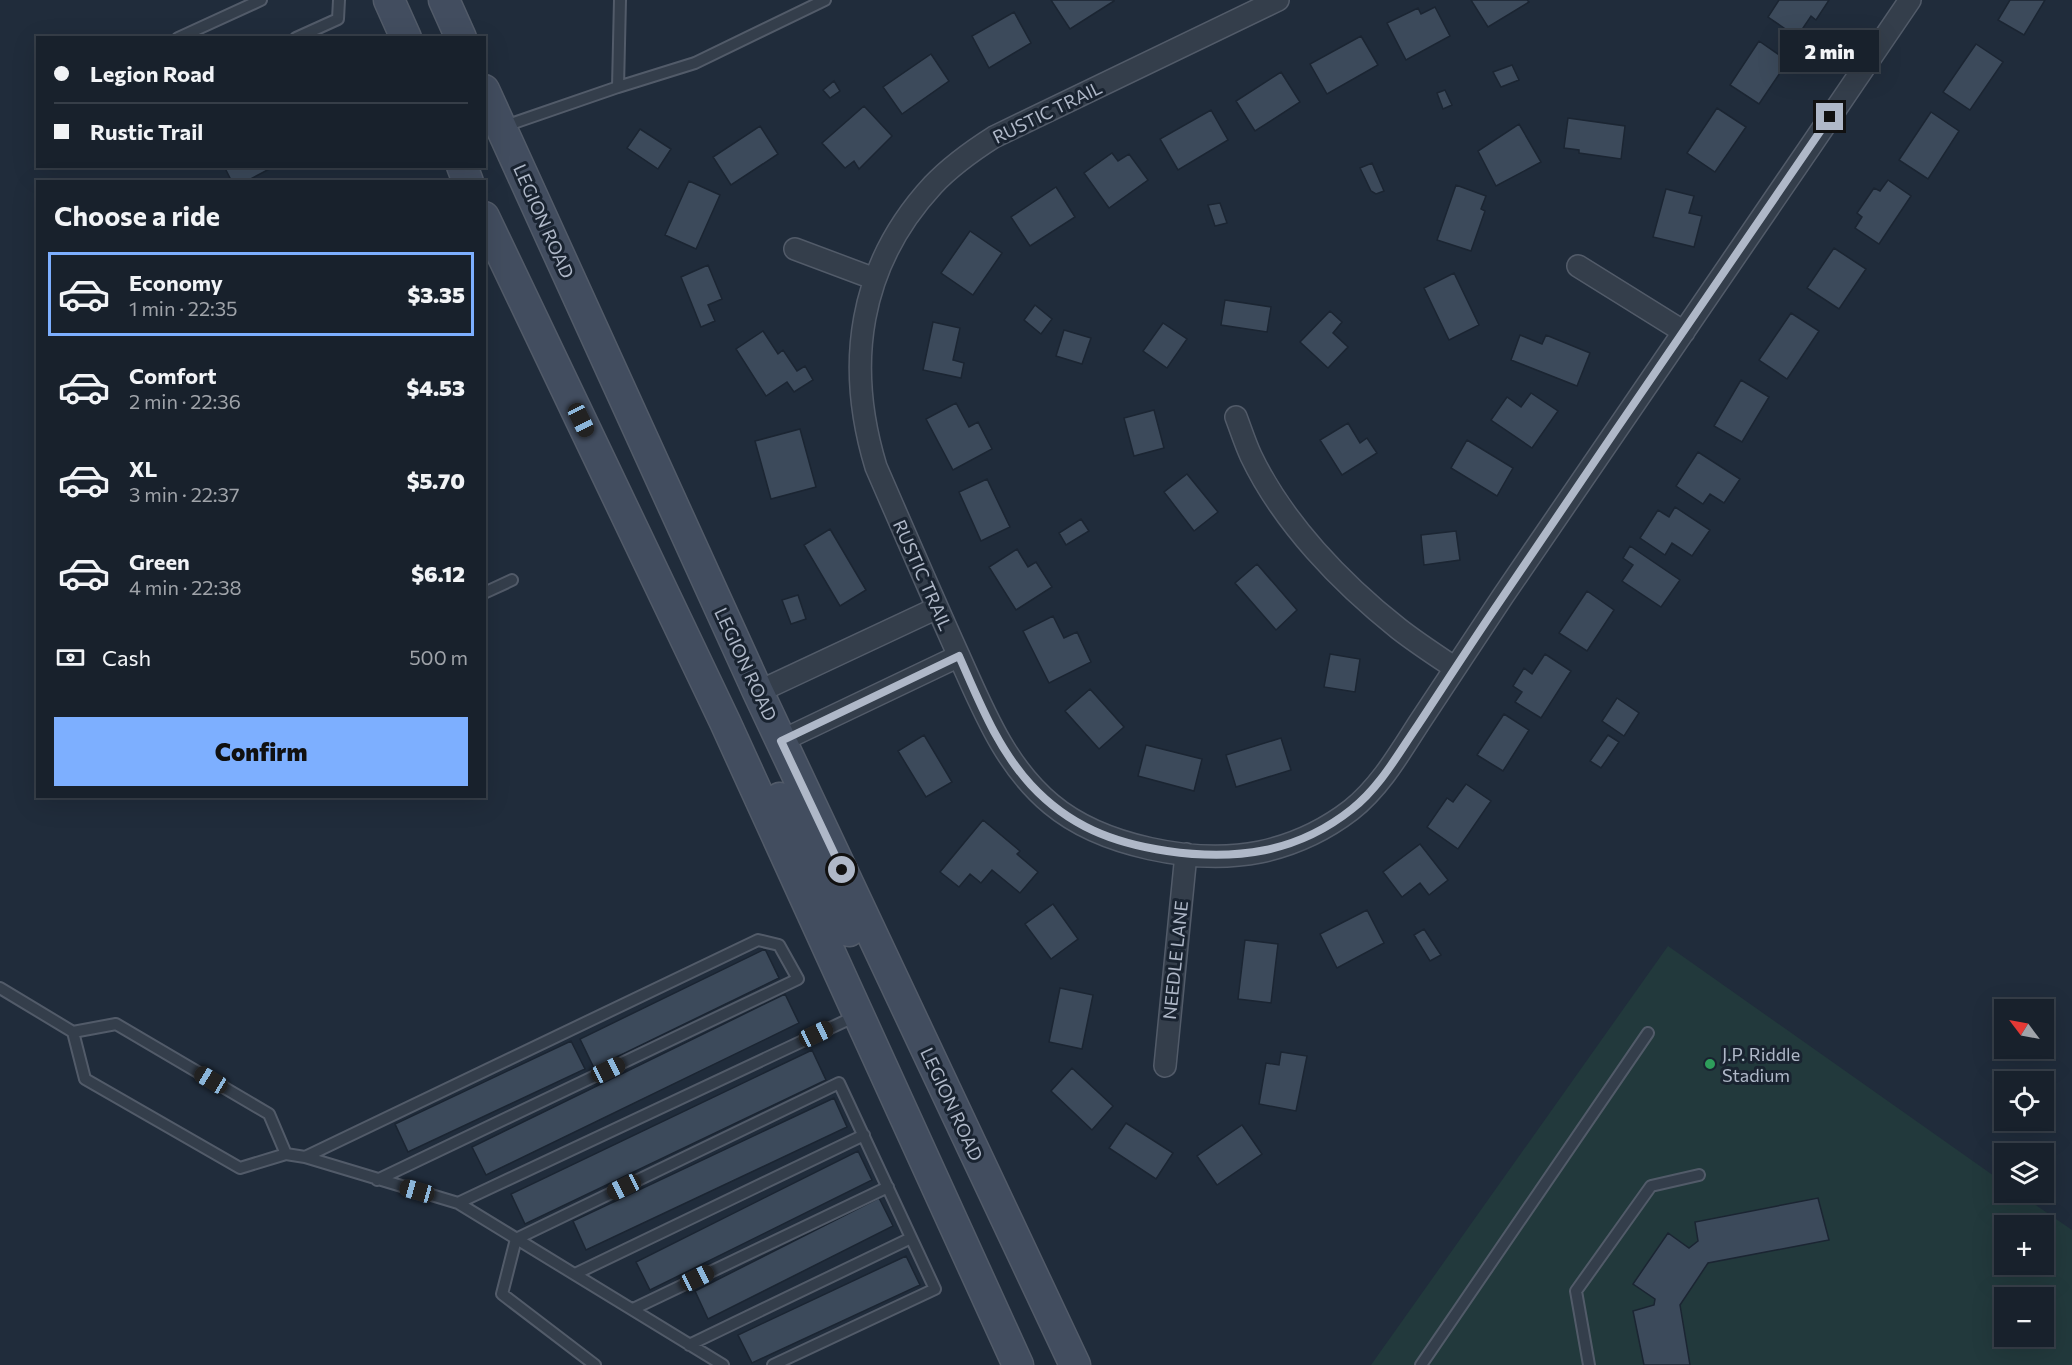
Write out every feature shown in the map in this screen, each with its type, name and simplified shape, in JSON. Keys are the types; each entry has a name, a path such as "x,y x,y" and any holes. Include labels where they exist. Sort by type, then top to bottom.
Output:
{"main road":[{"path":"389,0 405,36"},
{"path":"444,0 460,36"},
{"name":"LEGION ROAD","path":"486,94 758,692 1075,1365"},
{"path":"486,221 750,777 1018,1365"},
{"path":"630,522 651,533 728,680 750,728 762,740 781,741"},
{"path":"750,777 772,785 843,920 945,1126 974,1150"}],"street":[{"name":"RUSTIC TRAIL","path":"1278,0 994,137 964,157 934,184 911,211 889,245 875,279 862,327 859,368 861,403 867,438 876,467 937,608 1002,746 1029,783 1051,804 1080,824 1112,839 1142,847 1186,854 1222,856 1292,843 1324,828 1353,808 1382,779 1455,668 1910,0"},
{"path":"795,249 875,279"},
{"path":"1578,266 1684,332"},
{"path":"1236,417 1252,456 1275,497 1309,543 1352,589 1399,630 1455,668"},
{"path":"758,692 937,608"},
{"path":"781,741 959,656"},
{"name":"NEEDLE LANE","path":"1165,1066 1186,854"}],"lane":[{"path":"182,36 261,0"},
{"path":"300,36 338,19 339,0"},
{"path":"618,87 620,0"},
{"path":"502,127 695,63 825,0"},
{"path":"486,591 512,580"},
{"path":"305,1157 758,940 779,945 798,979 377,1180"},
{"path":"0,988 73,1032 116,1024 268,1114 286,1154"},
{"path":"458,1203 858,1015"},
{"path":"73,1032 85,1079 240,1168 286,1154 305,1157 458,1203 633,1309 689,1345 708,1362 723,1365"},
{"path":"1421,1365 1648,1033"},
{"path":"595,1365 502,1294 516,1239 839,1083 935,1289 773,1365"},
{"path":"575,1274 864,1135"},
{"path":"1589,1365 1576,1291 1651,1186 1699,1175"},
{"path":"633,1309 888,1187"},
{"path":"689,1345 911,1238"}],"green space":[{"name":"J.P. Riddle Stadium","path":"1668,946 1994,1176 1994,1203 2033,1203 2050,1215 1994,1215 1994,1275 2054,1275 2054,1218 2072,1230 2072,1365 1371,1365"}],"building":[{"path":"1051,0 1114,0 1114,1 1070,29"},
{"path":"1471,0 1527,0 1529,2 1488,27"},
{"path":"1779,0 1829,0 1816,20 1811,16 1797,37 1768,17"},
{"path":"2010,0 2045,0 2024,35 1998,20"},
{"path":"1435,7 1450,36 1406,60 1387,23 1418,8 1421,14"},
{"path":"1014,12 1031,43 989,68 972,36"},
{"path":"1361,36 1378,65 1327,94 1310,64"},
{"path":"1759,41 1788,61 1759,104 1730,85"},
{"path":"1976,44 2003,62 1970,110 1943,92"},
{"path":"931,54 949,81 902,114 883,87"},
{"path":"1512,65 1519,80 1501,87 1493,72"},
{"path":"1281,72 1300,102 1255,131 1236,101"},
{"path":"834,81 840,91 830,98 823,90"},
{"path":"1445,90 1452,105 1443,109 1437,93"},
{"path":"864,106 892,136 859,169 854,161 845,168 822,143"},
{"path":"1717,108 1746,127 1715,172 1687,153"},
{"path":"1211,110 1228,140 1178,170 1160,139"},
{"path":"1931,112 1959,131 1928,179 1899,160"},
{"path":"1568,118 1625,126 1621,159 1579,153 1579,150 1564,148"},
{"path":"1519,124 1541,162 1496,186 1478,151"},
{"path":"760,126 778,154 731,185 713,157"},
{"path":"640,129 671,149 658,169 627,148"},
{"path":"1112,153 1118,161 1129,154 1148,180 1109,208 1084,173"},
{"path":"1372,163 1384,191 1376,194 1371,191 1360,168"},
{"path":"225,168 271,168 249,180 231,180"},
{"path":"1888,180 1911,196 1879,244 1855,228 1862,217 1857,213 1874,188 1880,191"},
{"path":"689,181 720,195 696,249 665,235"},
{"path":"1456,185 1486,196 1481,209 1485,211 1471,251 1437,240"},
{"path":"1056,187 1075,217 1030,246 1011,217"},
{"path":"1666,189 1694,196 1689,213 1702,216 1694,247 1653,237"},
{"path":"1220,203 1227,223 1215,226 1208,205"},
{"path":"970,231 1002,253 973,295 941,273"},
{"path":"1834,248 1866,269 1839,309 1807,288"},
{"path":"708,265 722,299 708,305 715,321 701,327 681,277"},
{"path":"1454,273 1479,325 1449,340 1424,288"},
{"path":"1225,300 1271,307 1267,332 1221,325"},
{"path":"1035,305 1052,319 1041,334 1024,320"},
{"path":"1330,311 1342,322 1333,333 1348,347 1328,368 1300,342"},
{"path":"1791,313 1819,331 1787,379 1759,360"},
{"path":"933,322 960,328 953,360 964,363 961,378 923,370"},
{"path":"1163,323 1187,339 1167,368 1143,351"},
{"path":"1064,330 1091,338 1082,364 1056,356"},
{"path":"763,331 778,354 783,350 797,371 805,366 813,380 794,392 787,382 766,396 736,349"},
{"path":"1520,335 1542,344 1546,335 1590,353 1577,386 1511,360"},
{"path":"1741,380 1769,397 1742,442 1714,426"},
{"path":"1531,393 1558,411 1532,448 1491,420 1507,397 1521,407"},
{"path":"956,403 969,427 978,422 992,449 953,470 926,419"},
{"path":"1154,410 1164,448 1134,456 1124,418"},
{"path":"1348,423 1360,443 1367,438 1377,453 1342,475 1320,440"},
{"path":"800,429 816,487 771,499 755,441"},
{"path":"1467,440 1513,468 1497,496 1451,468"},
{"path":"1698,452 1740,479 1724,503 1710,494 1703,504 1676,486"},
{"path":"1187,474 1218,512 1194,531 1164,492"},
{"path":"987,479 1010,527 981,541 959,492"},
{"path":"1675,507 1710,530 1692,556 1672,543 1665,555 1640,538 1658,510 1669,517"},
{"path":"1081,519 1089,531 1066,545 1059,533"},
{"path":"830,529 866,590 840,606 804,545"},
{"path":"1456,531 1460,560 1424,565 1421,535"},
{"path":"1630,546 1680,580 1661,607 1622,581 1633,565 1623,558"},
{"path":"1017,549 1028,567 1036,562 1052,587 1016,610 989,567"},
{"path":"1257,564 1297,610 1276,630 1235,583"},
{"path":"1587,591 1614,610 1587,651 1559,633"},
{"path":"798,595 806,619 791,624 782,600"},
{"path":"1053,616 1064,638 1077,632 1091,662 1049,683 1023,631"},
{"path":"1330,654 1360,659 1355,692 1324,687"},
{"path":"1545,654 1571,671 1541,718 1515,702 1522,692 1513,686 1524,668 1532,674"},
{"path":"1090,689 1124,727 1099,749 1065,711"},
{"path":"1617,698 1639,713 1624,736 1602,721"},
{"path":"1504,714 1529,730 1503,771 1477,755"},
{"path":"924,735 952,782 926,797 898,751"},
{"path":"1608,735 1619,742 1601,768 1590,761"},
{"path":"1281,738 1291,770 1236,787 1226,755"},
{"path":"1146,745 1202,759 1194,791 1138,776"},
{"path":"1466,784 1491,801 1458,849 1427,827 1447,798 1453,802"},
{"path":"983,820 1020,851 1017,854 1038,872 1020,893 992,870 981,883 970,874 959,887 940,872"},
{"path":"1420,844 1448,880 1429,895 1420,883 1402,897 1383,872"},
{"path":"1053,904 1078,939 1051,959 1025,924"},
{"path":"1367,910 1384,943 1337,968 1320,934"},
{"path":"1424,929 1441,955 1430,961 1414,935"},
{"path":"1245,940 1278,944 1271,1003 1238,999"},
{"path":"765,949 779,978 594,1068 580,1039"},
{"path":"1060,988 1093,995 1082,1049 1049,1042"},
{"path":"785,994 799,1023 486,1175 472,1147"},
{"path":"571,1041 585,1069 408,1152 395,1124"},
{"path":"812,1050 826,1080 525,1224 511,1194"},
{"path":"1281,1052 1307,1056 1296,1111 1259,1104 1266,1063 1279,1065"},
{"path":"1072,1068 1113,1106 1092,1130 1051,1091"},
{"path":"834,1098 847,1127 586,1250 573,1221"},
{"path":"1126,1123 1173,1153 1156,1179 1109,1148"},
{"path":"1242,1125 1262,1154 1217,1185 1197,1156"},
{"path":"858,1151 872,1180 650,1290 636,1262"},
{"path":"879,1198 893,1226 708,1319 695,1291"},
{"path":"1818,1198 1829,1240 1708,1263 1680,1305 1690,1365 1644,1365 1633,1311 1654,1305 1655,1299 1633,1284 1668,1233 1689,1248 1698,1241 1695,1222"},
{"path":"906,1256 920,1285 752,1363 738,1335"}],"place":[{"name":"J.P. Riddle Stadium","path":"1710,1064"}],"route":[{"path":"842,870 781,741 959,656 1002,746 1029,783 1051,804 1080,824 1112,839 1142,847 1186,854 1222,856 1258,852 1292,843 1324,828 1353,808 1382,779 1498,603 1830,117"}]}
